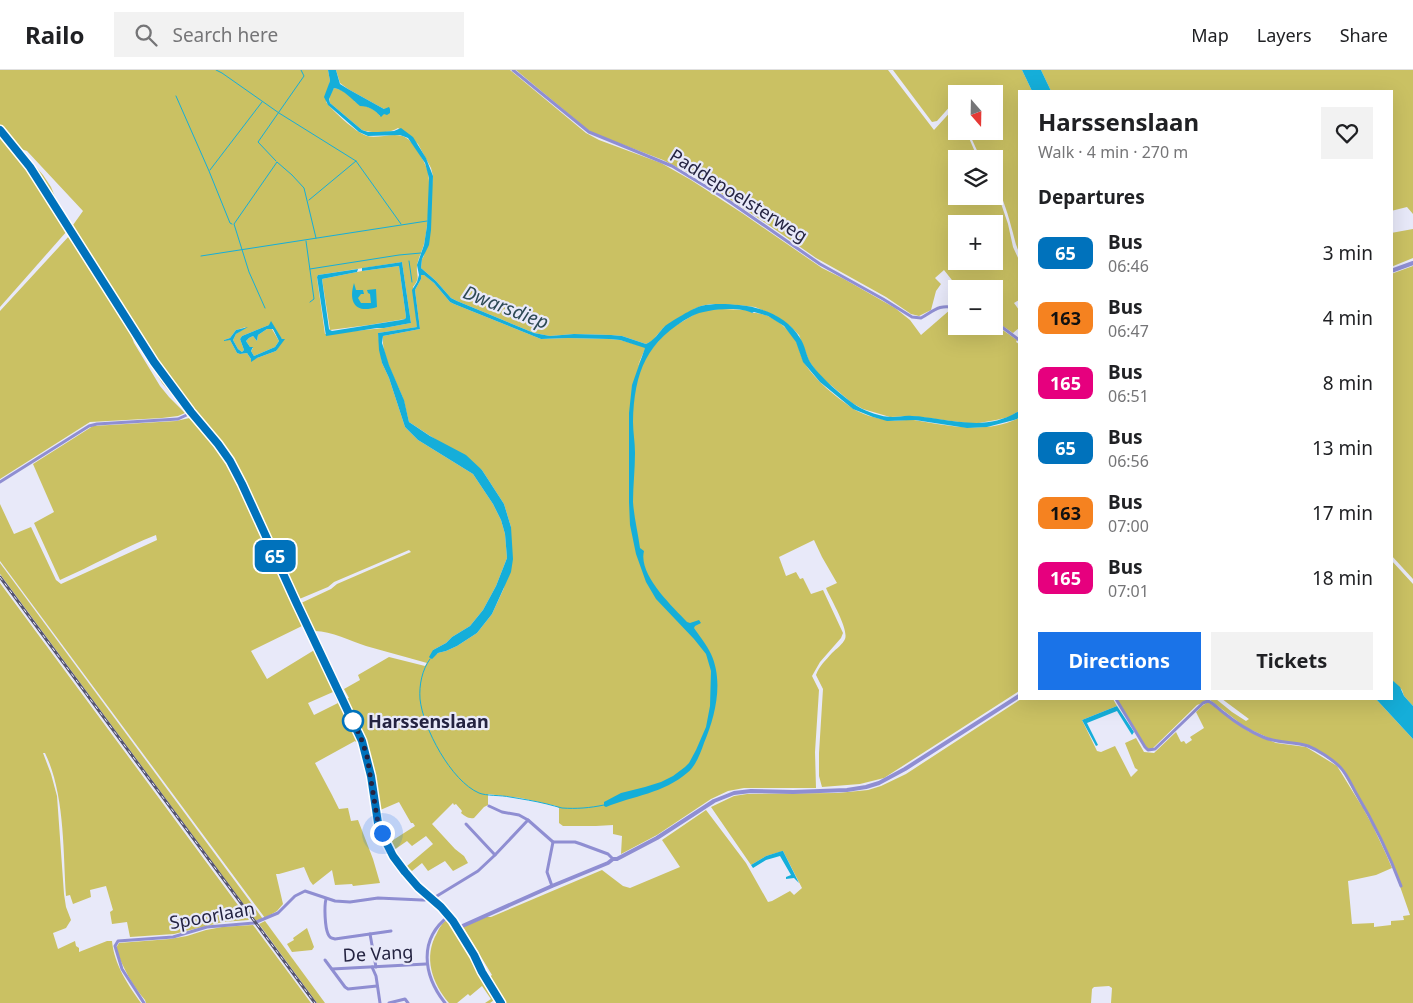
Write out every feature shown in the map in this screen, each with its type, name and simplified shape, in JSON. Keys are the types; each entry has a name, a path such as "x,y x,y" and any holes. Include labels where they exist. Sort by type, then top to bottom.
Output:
{"main road":[{"path":"0,130 30,167 154,362 230,461 359,733 368,761 378,823 386,842 393,856 405,872 449,916 458,928 501,1003"}],"street":[{"name":"Paddepoelsterweg","path":"513,70 592,134 663,162 704,184 820,264 912,317 916,319 921,318 933,310 941,307 948,307"},
{"path":"1393,270 1413,263"},
{"path":"1003,328 1018,339"},
{"path":"0,482 89,426 178,418 191,412"},
{"path":"458,928 608,863 613,859 617,859 657,838 710,803 729,795 751,791 802,792 854,789 879,783 905,769 1018,697"},
{"path":"1117,700 1148,750 1155,749 1203,703 1208,701 1232,719 1261,736 1276,742 1301,744 1332,760 1340,767 1367,810 1389,855 1401,886"},
{"path":"489,806 502,812 519,815 528,820 553,842 576,842 608,854 613,859"},
{"path":"431,898 476,872 528,820"},
{"path":"466,824 495,855"},
{"path":"552,886 547,872 553,842"},
{"name":"Spoorlaan","path":"144,1003 120,966 115,946 117,942 173,937 208,927 256,923 278,913 295,896 303,892 311,892 335,901 350,902 378,898 422,900 431,898"},
{"path":"326,899 326,923 328,935 331,938 391,931"},
{"path":"445,1003 436,990 426,964 433,934 440,923 449,916"},
{"path":"370,934 373,970 376,976 380,1003"},
{"name":"De Vang","path":"325,960 345,988 377,986"},
{"name":"De Vang","path":"332,969 426,964"},
{"path":"389,1003 405,999 408,1003"}],"shaded area":[{"path":"0,70 328,70 330,81 326,102 345,121 367,136 399,135 404,136 414,145 427,168 429,188 429,208 424,244 417,266 418,279 413,287 417,327 378,333 382,363 389,378 405,427 418,440 473,474 493,504 505,534 507,558 496,586 483,610 470,626 433,650 432,658 438,653 457,646 477,633 492,614 504,588 511,527 504,504 482,470 409,422 403,398 384,351 383,336 420,329 415,290 423,274 434,283 450,302 541,339 609,339 645,347 638,365 644,354 649,352 668,330 697,313 705,310 722,309 748,310 752,313 766,315 784,327 794,337 809,370 826,388 852,408 864,414 891,421 914,420 968,427 989,427 1018,418 1018,692 884,778 860,784 822,787 819,776 819,753 823,689 816,675 823,663 843,643 845,634 842,621 826,588 837,583 814,540 779,557 786,576 796,572 800,579 803,578 811,594 823,590 843,633 841,638 820,662 812,676 819,690 815,752 816,788 744,788 728,791 711,799 657,835 621,854 622,836 613,834 613,825 563,826 559,823 559,808 556,806 521,798 488,794 488,805 474,818 468,818 461,813 462,811 453,803 432,824 464,856 468,863 453,871 445,861 428,871 422,863 412,871 407,866 433,844 426,836 412,846 407,841 394,850 390,842 415,826 411,823 399,802 378,811 372,764 367,747 345,699 349,698 344,689 360,680 358,675 389,657 425,666 427,663 366,646 333,634 313,631 299,604 331,589 337,584 411,552 409,550 297,600 249,495 217,440 179,392 138,335 141,333 140,331 136,332 69,225 66,216 73,225 83,211 27,151 18,148 0,127","holes":["402,262 411,323 384,328 325,334 318,275","269,325 282,339 276,351 251,359 247,353 237,353 230,340 224,340 230,338 236,330 246,327 236,334 233,340 242,352 244,350 240,339 242,336"]},
{"path":"336,70 510,70 586,133 599,140 661,163 691,180 822,268 895,308 910,320 921,335 948,312 948,335 1003,335 1003,330 1017,340 1016,342 1018,343 1018,412 1009,417 996,420 967,423 912,416 890,417 863,409 852,403 820,376 809,361 799,335 789,325 776,316 755,307 711,304 701,306 664,327 652,341 646,344 622,336 574,334 550,336 534,333 457,301 451,298 421,268 433,176 431,168 418,144 398,128 380,132 362,130 330,103 329,97 334,88 346,93 355,102 373,109 380,116 387,109 340,83"},
{"path":"516,70 888,70 934,130 948,115 948,140 970,140 974,150 948,150 948,205 1002,205 1013,247 1018,258 1018,301 1014,303 1018,309 1018,329 1013,333 1003,326 1003,280 952,280 944,270 935,278 941,284 936,291 931,310 919,316 911,314 886,297 816,258 696,177 663,160 588,130"},
{"path":"893,70 1022,70 1032,90 1018,90 1018,249 1003,200 1003,150 977,150 972,140 1003,140 1003,85 948,85 948,109 937,121 932,122"},
{"path":"1041,70 1413,70 1413,214 1407,207 1393,210 1393,90 1051,90"},
{"path":"0,133 29,167 67,231 0,307"},
{"path":"22,151 51,187 63,217"},
{"path":"1413,229 1413,258 1393,266 1393,233"},
{"path":"70,235 126,322 134,343 160,386 185,413 162,418 90,422 0,479 0,311"},
{"path":"399,266 405,319 330,330 322,279"},
{"path":"1413,266 1413,579 1393,557 1393,273"},
{"path":"267,329 272,329 279,341 275,347 254,356 251,351 253,348 246,341 253,336 257,341 258,335"},
{"path":"135,336 188,411 162,383"},
{"path":"194,417 229,464 304,623 302,626 251,651 267,679 316,649 359,741 355,741 315,763 339,809 348,808 351,821 358,820 380,883 353,886 352,884 335,885 332,870 313,885 304,867 276,874 283,904 277,911 265,918 0,561 0,504 14,534 31,527 56,580 61,584 157,540 156,535 60,580 34,523 54,512 33,464 93,426 176,421","holes":["333,692 338,703 314,715 308,703"]},
{"path":"1393,562 1413,584 1413,706 1404,696 1402,690 1393,681"},
{"path":"0,563 263,919 256,921 0,574"},
{"path":"0,583 249,920 223,922 174,934 130,937 127,922 112,924 110,912 113,910 106,886 90,890 91,897 73,904 70,895 66,896 60,804 52,769 45,753 43,753 57,796 64,894 71,920 66,928 53,933 58,949 75,941 79,952 107,941 112,941 119,966 141,1003 0,1003"},
{"path":"1019,700 1114,700 1117,706 1082,720 1097,751 1101,752 1115,746 1131,777 1138,770 1135,768 1125,743 1136,738 1144,752 1154,753 1176,732 1181,742 1184,741 1186,744 1192,740 1190,737 1204,728 1196,712 1208,702 1248,731 1276,743 1306,747 1337,766 1363,808 1340,767 1308,745 1271,739 1245,727 1210,700 1217,700 1246,721 1249,719 1223,700 1377,700 1413,739 1413,1003 1111,1003 1112,988 1109,986 1094,987 1092,989 1091,1003 504,1003 489,977 492,975 463,927 602,870 623,886 630,888 680,867 662,840 706,810 746,863 768,902 790,891 794,895 802,888 783,851 766,856 751,865 711,807 734,796 747,794 838,793 868,790 906,774","holes":["1372,825 1389,855 1410,915 1403,916 1404,920 1391,921 1391,925 1374,927 1374,923 1352,924 1348,881 1376,875 1392,868"]},
{"path":"1118,700 1210,700 1197,705 1152,749 1147,749"},
{"path":"447,920 500,1003 496,1003 494,1000 490,1003 485,1003 491,999 482,986 470,996 468,994 457,1003 449,1003 443,995 434,978 430,960 433,942 442,924"},
{"path":"265,921 325,1003 317,1003 259,924"},
{"path":"253,925 311,1003 146,1003 128,976 116,948 119,943 170,939 222,927"},
{"path":"307,928 314,947 312,950 292,952 287,944"}],"water":[{"path":"328,70 336,70 340,84 384,109 389,107 390,113 384,114 381,117 372,109 360,106 345,93 334,88 329,99 330,103 362,130 378,132 394,131 401,128 413,137 426,158 433,176 431,230 429,245 422,259 421,268 451,298 457,301 534,333 550,336 574,334 622,336 646,344 654,339 665,326 697,307 715,304 748,306 774,314 789,324 800,338 810,362 819,373 845,398 870,412 888,417 915,416 980,423 999,420 1018,412 1018,418 1014,420 987,427 967,428 915,420 887,421 873,417 853,409 820,382 803,362 796,342 784,326 768,316 754,312 722,309 705,312 692,316 664,336 646,359 636,388 633,422 635,453 634,513 640,548 644,551 646,570 665,599 687,622 699,620 701,623 694,628 711,654 717,676 717,688 712,722 693,767 678,780 658,790 606,807 604,806 604,802 621,793 661,782 673,776 689,763 706,727 710,706 711,671 706,654 656,599 646,582 636,554 630,525 629,413 632,385 645,348 620,340 609,339 541,339 450,302 434,283 424,275 421,275 415,290 420,329 383,336 382,343 389,365 404,400 409,422 430,436 466,455 482,470 504,504 511,527 513,559 511,572 492,614 477,633 457,646 438,653 432,659 430,658 433,650 470,626 483,610 496,586 507,558 505,534 493,504 473,474 418,440 405,427 379,350 378,333 417,327 412,290 419,275 417,265 424,245 427,226 429,178 425,163 408,138 400,135 368,136 359,132 328,105 324,97 330,81"},
{"path":"1022,70 1041,70 1051,90 1032,90"},
{"path":"402,262 411,323 326,336 318,275 358,269 357,272 322,279 329,329 332,331 405,319 399,266 362,271 362,268"},
{"path":"354,283 356,290 363,290 364,294 361,294 358,298 361,303 371,303 370,294 367,290 376,289 377,307 364,309 355,305 352,296"},
{"path":"271,321 282,339 285,339 276,351 251,362 247,353 237,353 230,340 224,341 230,338 236,330 248,327 236,334 233,340 242,352 244,350 240,339 242,336 269,325","holes":["267,329 273,329 279,341 275,347 254,356 251,351 253,347 250,347 246,341 253,336 257,341 258,335"]},
{"path":"1393,681 1400,687 1404,696 1413,706 1413,739 1377,700 1393,700"},
{"path":"1117,706 1134,732 1132,735 1117,711 1087,723 1098,745 1096,746 1082,720"},
{"path":"783,851 799,883 794,878 786,879 786,877 791,875 780,856 766,860 753,868 751,865 766,856"}],"waterway":[{"path":"216,70 279,113 356,161 401,224"},
{"path":"276,161 258,142 304,76 301,70"},
{"path":"176,96 232,224"},
{"path":"210,170 262,102"},
{"path":"309,200 356,161"},
{"path":"265,308 249,272 234,224 277,162 304,188 316,238"},
{"path":"201,256 427,221"},
{"path":"306,241 314,299 310,302"},
{"path":"310,269 421,253"},
{"path":"409,261 412,282"},
{"path":"430,659 423,673 420,688 422,711 440,752 458,777 469,787 482,794 524,799 562,808 604,805"}],"railway":[{"path":"0,577 315,1003"}],"bus line":[{"name":"65","path":"0,130 30,167 154,362 230,461 362,741 371,776 378,823 386,842 393,856 405,872 453,921 501,1003"}],"place":[{"name":"Harssenslaan","path":"353,721"}],"route":[{"path":"353,721 352,718 367,756 378,823 382,833"}],"water label":[{"name":"Dwarsdiep","path":"506,307"}]}
